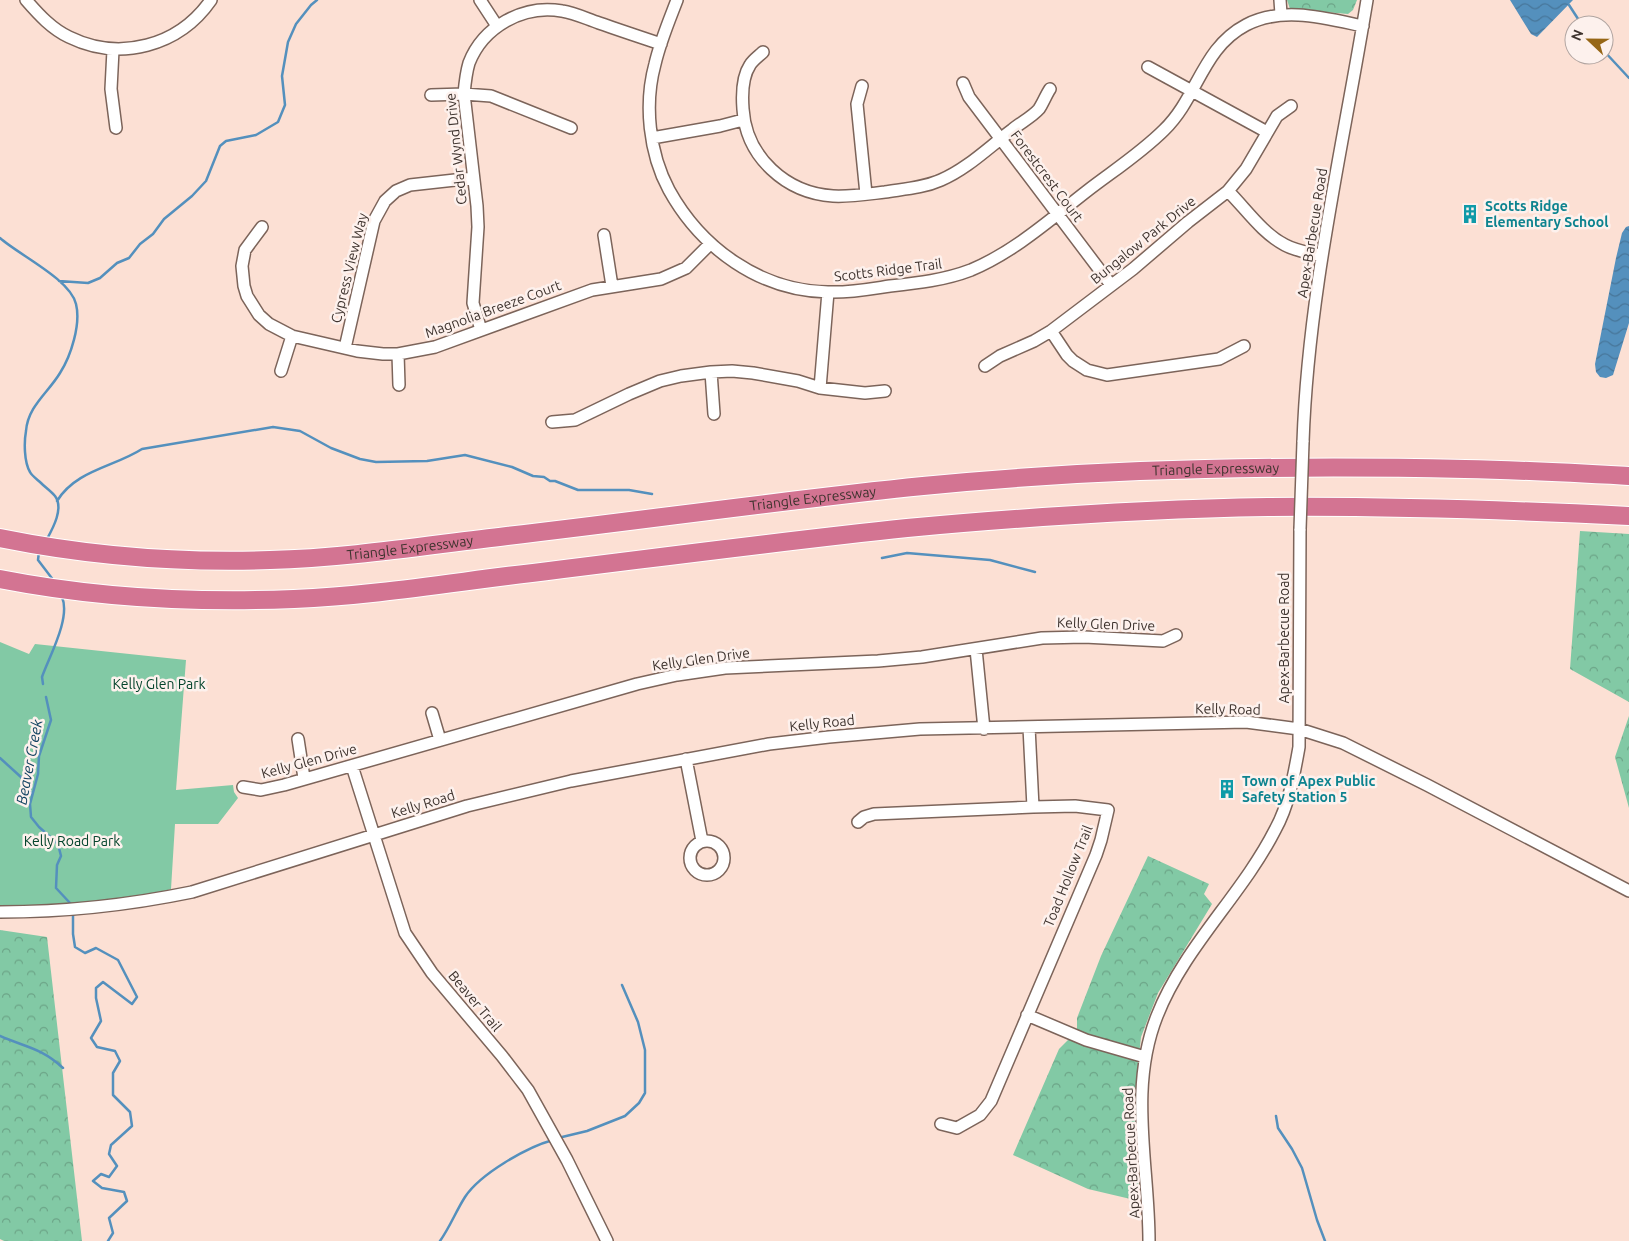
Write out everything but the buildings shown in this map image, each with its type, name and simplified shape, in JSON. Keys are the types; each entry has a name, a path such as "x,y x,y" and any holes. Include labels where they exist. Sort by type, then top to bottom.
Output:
{"highway":[{"name":"Triangle Expressway","path":"0,538 121,556 238,561 316,557 386,550 926,486 1055,476 1225,468 1315,467 1470,469 1629,476"},
{"path":"0,580 126,597 198,600 297,599 385,591 852,534 1063,515 1158,510 1318,507 1432,508 1629,516"}],"street":[{"path":"26,0 49,24 69,37 112,50 140,48 163,40 185,28 205,10 212,0"},
{"path":"480,0 497,26"},
{"name":"Scotts Ridge Trail","path":"677,0 661,44 650,91 652,138 656,158 666,183 684,214 710,244 739,265 767,279 798,288 828,292 853,291 934,281 969,271 1002,254 1058,214 1152,141 1175,118 1192,92 1211,55 1220,44 1231,34 1256,20 1281,14 1297,14 1363,26"},
{"path":"1280,0 1281,14"},
{"name":"Apex-Barbecue Road","path":"1149,1241 1141,1102 1145,1056 1157,1016 1170,987 1276,829 1292,784 1299,747 1300,530 1307,381 1322,256 1367,0"},
{"name":"Cedar Wynd Drive","path":"481,330 473,303 478,227 464,94 466,75 475,52 488,34 497,26 522,14 534,11 561,11 661,44"},
{"path":"112,50 111,89 116,128"},
{"path":"763,52 750,64 743,92 744,120 751,142 770,168 790,184 808,192 821,195 848,196 866,194 920,187 941,180 961,169 1038,109 1050,89"},
{"path":"1148,67 1267,132"},
{"name":"Forestcrest Court","path":"963,83 969,98 1111,285"},
{"path":"862,86 856,104 866,194"},
{"path":"431,95 482,94 499,98 571,128"},
{"name":"Bungalow Park Drive","path":"985,366 1000,356 1051,331 1155,252 1197,214 1228,191 1246,169 1277,116 1291,106"},
{"path":"652,138 744,120"},
{"name":"Cypress View Way","path":"345,348 374,221 384,201 396,191 410,185 473,178"},
{"path":"1228,191 1266,232 1276,240 1296,250 1322,256"},
{"name":"Magnolia Breeze Court","path":"262,227 245,250 242,266 247,296 259,315 273,327 292,336 371,353 398,354 435,347 580,293 671,276 691,263 710,244"},
{"path":"604,236 612,286"},
{"path":"820,388 828,292"},
{"path":"1051,331 1073,361 1087,370 1107,375 1219,359 1244,346"},
{"path":"281,371 292,336"},
{"path":"398,354 399,385"},
{"path":"711,372 714,414"},
{"path":"552,422 576,420 660,381 711,372 753,373 820,388 865,393 885,391"},
{"name":"Kelly Glen Drive","path":"243,787 261,790 352,766 637,684 677,675 725,668 878,662 1042,638 1084,637 1162,641 1176,636"},
{"path":"976,649 984,729"},
{"path":"432,713 440,740"},
{"name":"Kelly Road","path":"0,912 75,909 159,898 209,888 467,806 571,781 769,744 920,729 1246,722 1299,729 1344,743 1629,891"},
{"path":"1029,727 1033,806"},
{"path":"298,739 304,778"},
{"path":"686,759 702,841"},
{"name":"Beaver Trail","path":"352,766 405,933 432,973 528,1090 567,1160 607,1241"},
{"name":"Toad Hollow Trail","path":"858,822 864,816 874,814 1033,806 1075,806 1108,810 1096,854 991,1101 980,1115 957,1128 941,1124"},
{"path":"1027,1015 1086,1040 1145,1056"}],"green space":[{"path":"1287,0 1357,0 1353,10 1348,14 1290,9"},
{"path":"1580,531 1629,534 1629,702 1570,669"},
{"name":"Kelly Road Park","path":"0,642 29,654 35,644 186,660 176,790 233,785 234,792 238,798 218,824 175,824 171,889 104,911 70,916 0,907"},
{"path":"1629,716 1629,808 1615,757"},
{"path":"1148,856 1209,884 1204,894 1212,904 1158,993 1141,1037 1135,1093 1139,1201 1088,1189 1013,1155 1059,1049 1077,1031 1077,1018 1101,956"},
{"path":"0,930 47,937 82,1241 4,1241 0,1239"}],"water":[{"path":"1510,0 1573,0 1537,37 1531,34"},
{"path":"1629,226 1629,323 1613,375 1606,378 1600,377 1596,372 1595,364 1622,233"}],"waterway":[{"path":"59,281 88,283 100,278 117,263 129,258 140,244 153,234 164,219 192,196 206,181 220,146 226,141 256,135 278,122 285,105 282,76 288,42 296,24 317,0"},
{"path":"1569,5 1576,15"},
{"path":"1614,62 1629,78"},
{"name":"Beaver Creek","path":"0,238 54,277 72,295 76,304 76,330 68,358 60,373 30,414 25,436 28,468 55,496 57,501 57,518 47,539"},
{"path":"57,501 74,482 142,449 273,427 300,431 331,448 360,459 376,462 427,461 465,455 512,467 533,476 544,477 550,481 555,481 578,490 629,490 652,494"},
{"name":"Beaver Creek","path":"39,552 38,560 54,581"},
{"path":"882,558 907,553 990,560 1035,572"},
{"name":"Beaver Creek","path":"43,684 42,677 64,616 62,597"},
{"name":"Beaver Creek","path":"46,697 51,720 39,756 38,774 30,804 31,817 58,844 61,856 57,865 56,888 70,903"},
{"path":"0,758 22,778 32,795"},
{"name":"Beaver Creek","path":"73,912 75,947 85,953 96,948 118,960 137,997 132,1004 103,982 96,988 101,1021 91,1038 97,1047 115,1051 120,1061 113,1073 113,1095 130,1112 132,1126 111,1145 109,1154 117,1166 109,1177 101,1174 93,1181 102,1188 124,1192 127,1201 109,1218 113,1233 108,1241"},
{"path":"558,1138 587,1131 625,1116 639,1103 645,1093 645,1050 638,1022 622,985"},
{"path":"0,1036 48,1056 63,1068"},
{"path":"1276,1116 1278,1128 1302,1168 1325,1241"},
{"path":"440,1241 465,1197 481,1179 505,1162 553,1140"}],"place":[{"name":"Scotts Ridge Elementary School","path":"1470,214"},
{"name":"Town of Apex Public Safety Station 5","path":"1227,789"}],"park label":[{"name":"Kelly Glen Park","path":"159,684"}]}
